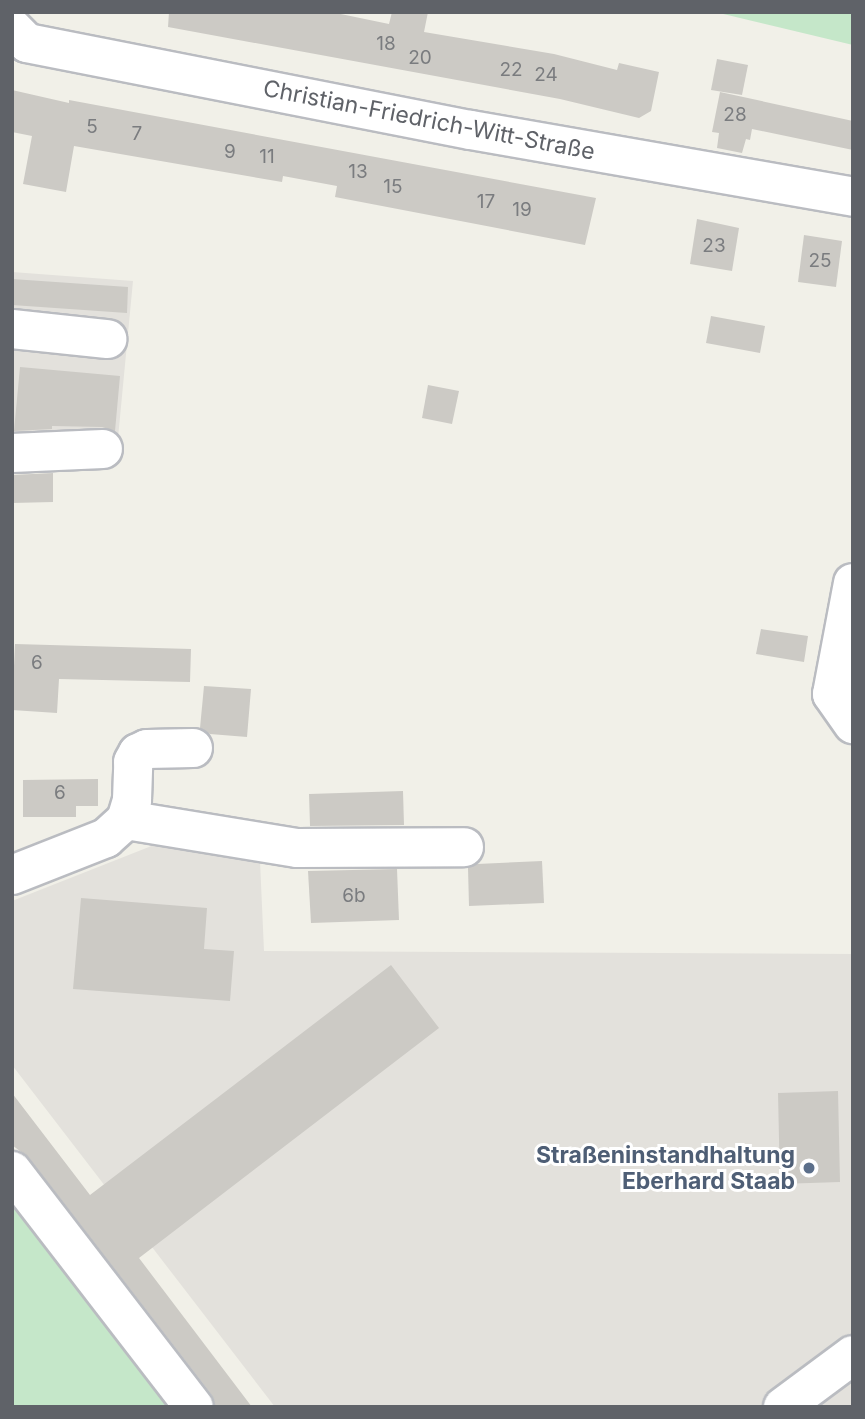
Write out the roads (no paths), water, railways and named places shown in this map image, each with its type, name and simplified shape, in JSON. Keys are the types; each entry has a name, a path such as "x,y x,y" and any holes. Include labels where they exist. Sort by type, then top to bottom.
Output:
{"street":[{"name":"Christian-Friedrich-Witt-Straße","path":"12,28 27,43 471,130 853,197"},
{"path":"12,329 107,339"},
{"path":"12,453 103,449"},
{"path":"853,583 832,694 853,724"},
{"path":"12,875 106,838 126,820 132,800 133,762 138,753 147,749 193,748"},
{"path":"126,820 297,848 464,847"},
{"path":"12,1171 194,1407"},
{"path":"783,1407 853,1355"}],"place":[{"name":"Straßeninstandhaltung Eberhard Staab","path":"809,1168"}]}
